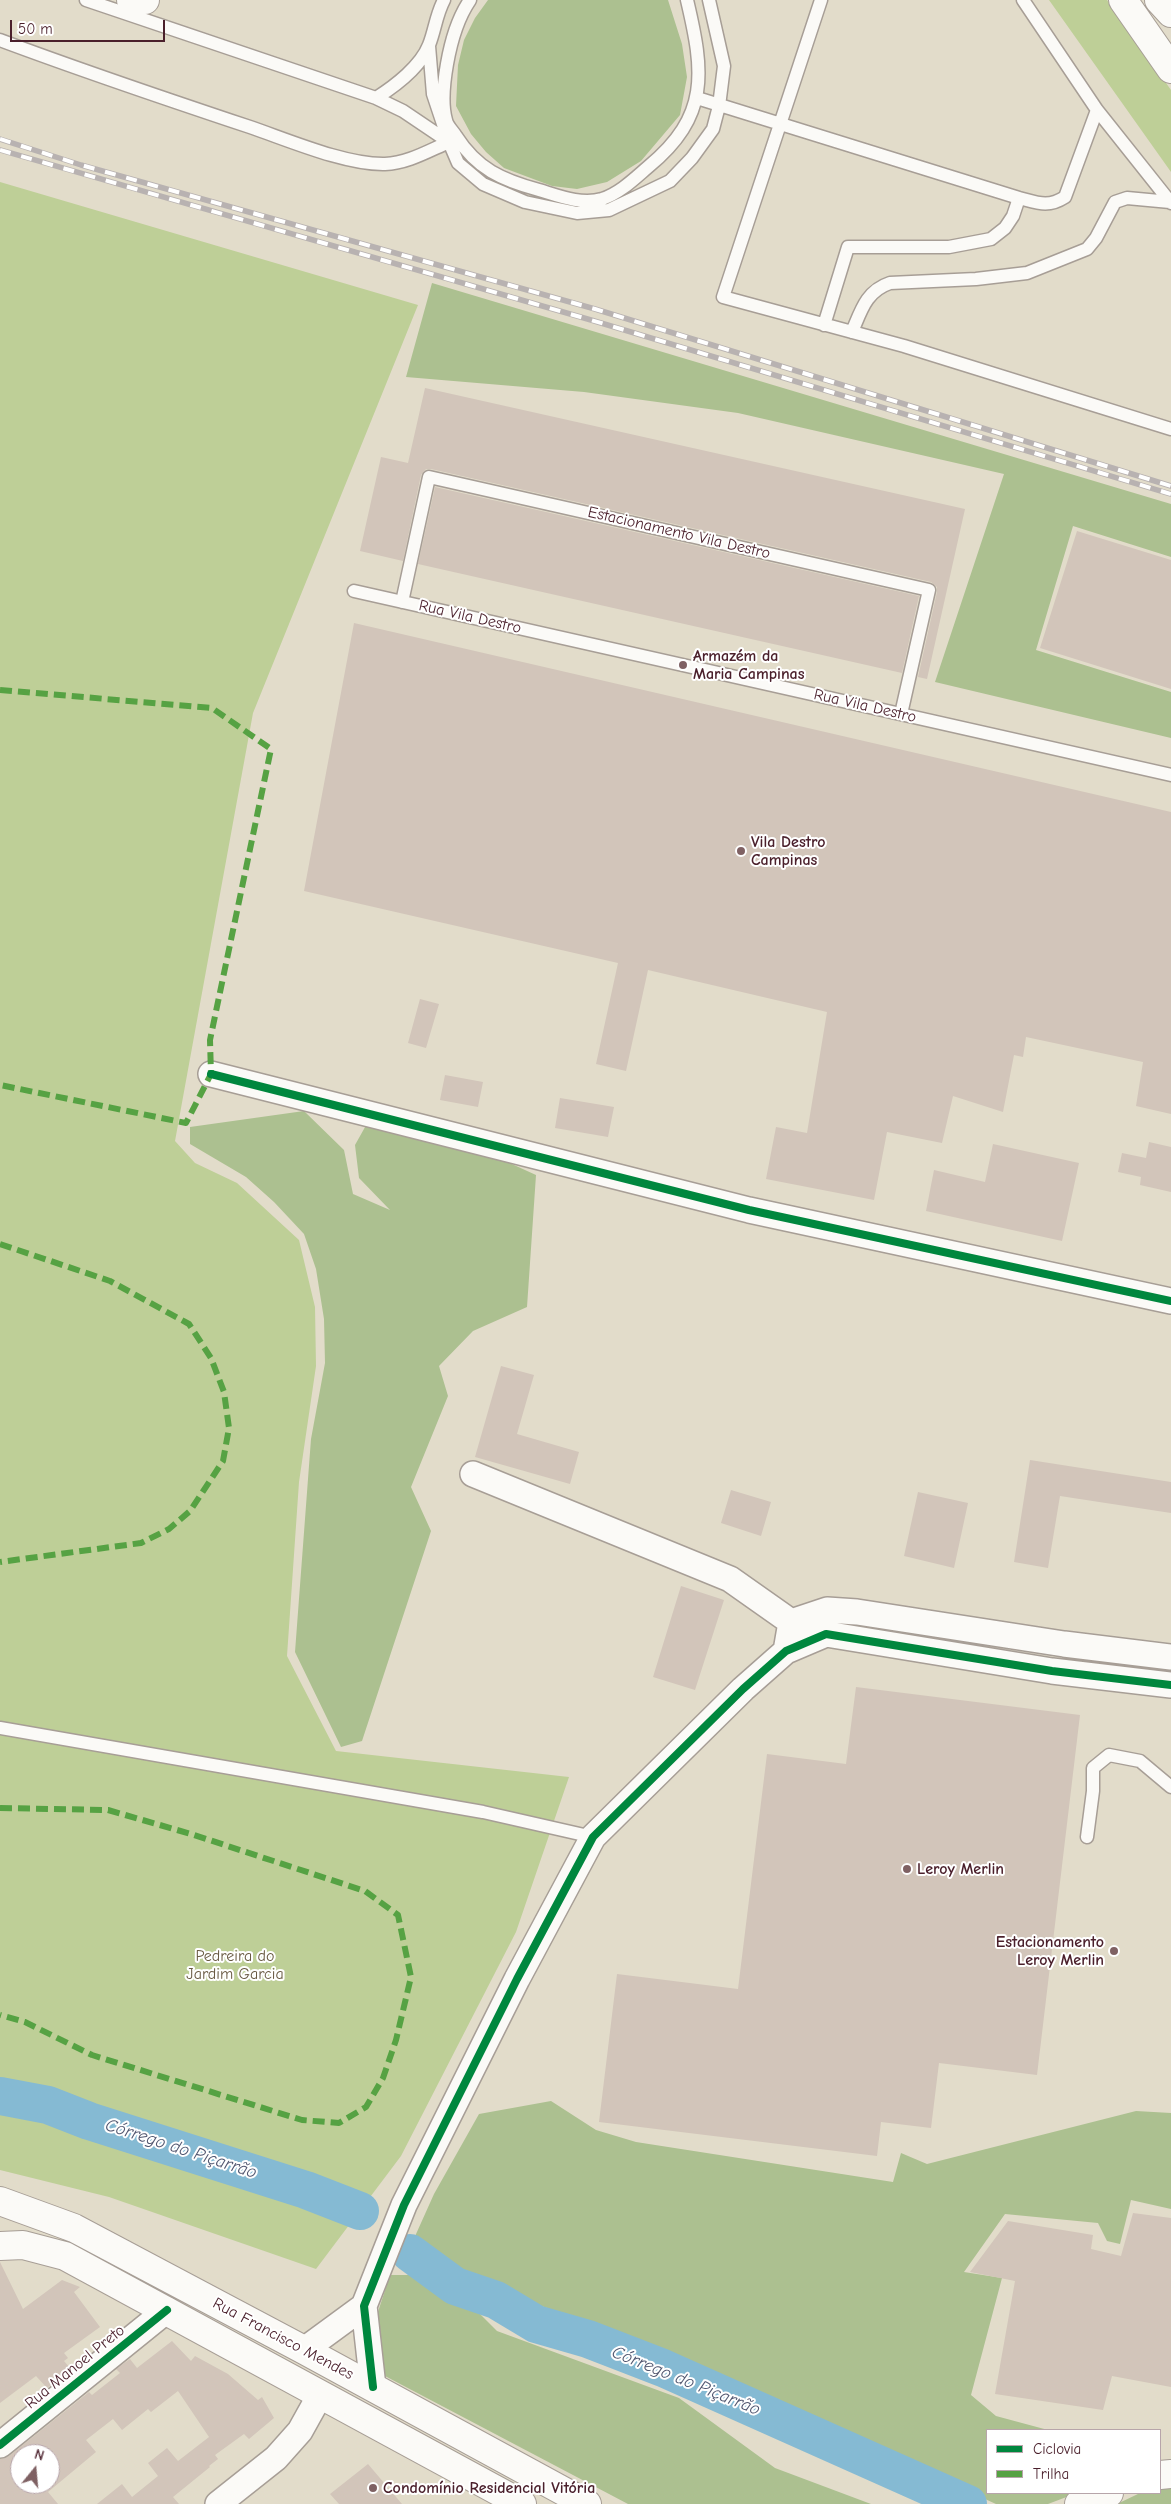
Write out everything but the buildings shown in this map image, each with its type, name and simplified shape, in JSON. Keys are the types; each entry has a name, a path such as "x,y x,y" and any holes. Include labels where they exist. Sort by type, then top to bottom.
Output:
{"main road":[{"path":"131,0 145,0"},
{"path":"1123,0 1171,69"},
{"path":"1159,0 1171,13"},
{"name":"Rua Francisco Mendes","path":"0,2201 74,2228 373,2387 587,2504"},
{"name":"Rua Francisco Mendes","path":"0,2246 23,2246 65,2256 522,2504"},
{"path":"460,2470 475,2443"}],"street":[{"path":"212,1074 749,1210 1171,1301"},
{"path":"473,1474 730,1579 795,1638 826,1634 1052,1671 1171,1684"},
{"path":"373,2387 364,2306 404,2205 517,1979 593,1838 795,1638 827,1610 857,1612 1064,1644 1171,1657"},
{"path":"304,2350 364,2306"},
{"name":"Rua Manoel Preto","path":"0,2445 167,2310"},
{"path":"218,2504 276,2458 300,2431 320,2395"}],"lane":[{"path":"86,0 376,98 403,111 448,142"},
{"path":"444,0 437,14 428,46 433,94 448,142 458,163 483,184 525,202 577,212 609,210 670,181 692,158 713,129 719,106 724,66 709,0"},
{"path":"470,0 455,29 448,55 444,83 446,121 468,154 489,172 525,187 576,200 601,199 622,189 665,154 687,126 697,98 700,78 697,41 687,0"},
{"path":"821,0 723,297 904,346 1171,429"},
{"path":"1022,0 1096,110 1171,203"},
{"path":"0,40 66,65 346,158 384,164 406,161 448,142"},
{"path":"376,98 403,78 428,46"},
{"path":"697,98 1039,204 1054,204 1065,197 1096,110"},
{"path":"824,325 848,246 949,247 991,239 1005,228 1013,216 1020,198"},
{"path":"852,332 867,298 878,287 890,283 976,279 1028,273 1087,248 1096,238 1115,202 1127,198 1171,203"},
{"name":"Estacionamento Vila Destro","path":"402,602 428,476 929,590 901,714"},
{"name":"Rua Vila Destro","path":"354,591 1171,775"},
{"path":"0,1728 483,1812 593,1838"},
{"path":"1087,1837 1093,1768 1109,1755 1140,1761 1171,1787"}],"green space":[{"path":"488,0 668,0 682,44 687,77 680,115 641,161 607,182 577,189 552,186 504,168 486,152 471,134 456,106 458,65 464,40 475,18"},
{"path":"1049,0 1107,0 1171,90 1171,172"},
{"name":"Pedreira do Jardim Garcia","path":"0,182 418,305 253,713 175,1141 195,1163 237,1183 299,1240 315,1307 316,1366 299,1482 287,1656 336,1751 569,1777 516,1932 401,2156 316,2269 109,2197 0,2170"},
{"path":"432,283 1171,504 1171,557 1073,526 1036,650 1171,692 1171,738 935,682 1004,474 738,413 584,392 406,377"},
{"path":"304,1111 344,1150 353,1194 390,1210 359,1178 355,1145 369,1120 481,1150 536,1175 527,1307 473,1331 439,1366 448,1396 411,1487 431,1531 362,1741 341,1747 295,1652 311,1439 325,1363 324,1319 316,1269 304,1234 274,1202 246,1177 190,1144 190,1127"},
{"path":"551,2101 596,2130 636,2142 893,2182 901,2153 927,2164 1136,2111 1171,2113 1171,2209 1131,2200 1120,2244 1107,2241 1098,2223 1005,2214 964,2272 1002,2278 971,2395 996,2416 1044,2429 986,2429 986,2494 1074,2494 1048,2504 996,2504 683,2363 547,2308 467,2281 412,2243 434,2194 479,2114"},
{"path":"390,2275 410,2275 474,2308 497,2331 679,2398 775,2468 871,2504 628,2504 385,2376 374,2341 376,2318"},
{"path":"1171,2487 1171,2504 1117,2504 1138,2494 1161,2494 1161,2489"}],"waterway":[{"name":"Córrego do Piçarrão","path":"0,2096 48,2105 89,2121 306,2190 360,2211"},
{"name":"Córrego do Piçarrão","path":"410,2253 455,2286 496,2300 536,2324 588,2339 663,2368 968,2504"}],"railway":[{"path":"0,139 81,165 595,309 1171,486"},
{"path":"0,150 591,320 1171,494"}],"marked path":[{"path":"0,690 212,708 271,749 210,1040 211,1074 186,1123 0,1085"},
{"path":"0,1244 110,1281 189,1324 211,1358 224,1392 229,1428 223,1461 190,1511 169,1529 141,1543 0,1562"},
{"path":"0,1808 108,1810 191,1834 365,1891 398,1915 411,1977 396,2040 383,2078 366,2107 339,2123 302,2120 92,2055 25,2022 0,2015"}],"cycle path":[{"path":"211,1074 749,1210 1171,1301"},
{"path":"373,2387 364,2306 404,2205 517,1979 593,1837 743,1689 786,1651 826,1634 1052,1671 1171,1685"},
{"path":"0,2445 167,2310"}],"place":[{"name":"Armazém da Maria Campinas","path":"683,665"},
{"name":"Vila Destro Campinas","path":"741,851"},
{"name":"Leroy Merlin","path":"907,1869"},
{"name":"Estacionamento Leroy Merlin","path":"1114,1951"},
{"name":"Condomínio Residencial Vitória","path":"373,2488"}]}
